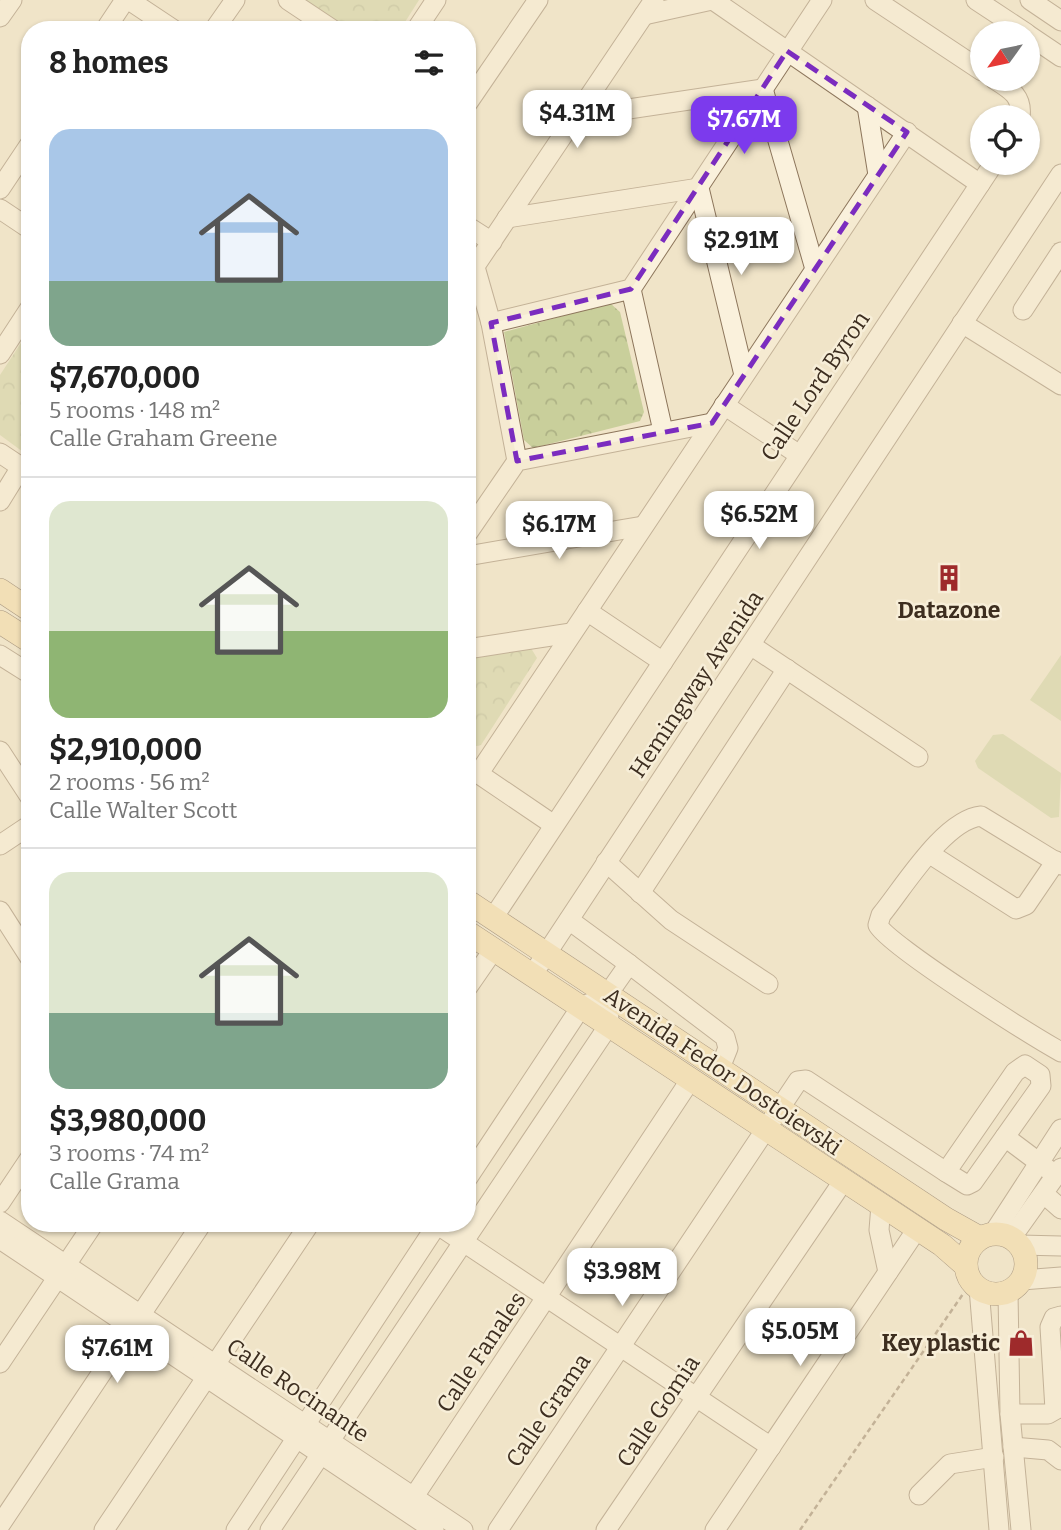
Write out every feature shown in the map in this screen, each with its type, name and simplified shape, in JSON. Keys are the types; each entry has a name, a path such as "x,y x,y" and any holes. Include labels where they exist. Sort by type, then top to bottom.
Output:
{"main road":[{"path":"0,590 21,604"},
{"path":"0,622 21,635"},
{"name":"Avenida Fedor Dostoievski","path":"476,907 779,1108 1001,1239"},
{"name":"Avenida Fedor Dostoievski","path":"476,938 918,1229 972,1279"},
{"path":"1001,1239 1027,1263 1015,1286 988,1293 972,1279 969,1250 1001,1239"}],"street":[{"path":"0,17 12,0"},
{"path":"112,21 127,0 160,21"},
{"path":"220,21 235,0"},
{"path":"288,0 320,21"},
{"path":"422,21 436,0"},
{"path":"476,91 538,0"},
{"path":"476,265 649,8 712,0 980,184"},
{"path":"491,323 631,289 822,0"},
{"path":"875,0 970,63"},
{"path":"976,0 1007,21"},
{"path":"1030,0 1061,22"},
{"path":"1040,43 1061,57"},
{"path":"575,117 763,89"},
{"path":"763,89 815,269"},
{"path":"1011,91 1017,95 1021,105"},
{"path":"867,106 878,175"},
{"path":"476,765 587,611 907,132"},
{"path":"0,188 21,157"},
{"name":"Hemingway Avenida","path":"533,974 752,646 1061,174"},
{"name":"Calle Lord Byron","path":"493,918 798,454 986,175"},
{"path":"507,218 699,188"},
{"path":"699,188 744,375"},
{"path":"0,209 21,223"},
{"path":"476,232 492,242"},
{"path":"1023,310 1061,252"},
{"path":"476,285 491,323 517,461"},
{"path":"631,289 663,431"},
{"path":"0,354 21,322"},
{"path":"962,323 1061,385"},
{"path":"724,405 798,454"},
{"path":"476,521 517,461 712,423"},
{"path":"0,453 21,467"},
{"path":"0,501 21,476"},
{"path":"476,554 643,526"},
{"path":"587,611 663,662"},
{"path":"476,648 571,634"},
{"path":"752,646 918,757"},
{"path":"0,655 21,668"},
{"path":"640,892 787,669"},
{"path":"0,751 21,783"},
{"path":"476,771 554,825"},
{"path":"930,854 1016,909 1026,905 1058,863 981,816 958,823 930,854 878,920 880,930 935,970 1061,1052"},
{"path":"0,845 21,831"},
{"path":"607,862 696,939 768,984"},
{"path":"0,911 21,944"},
{"path":"569,920 724,1037 729,1048 720,1069"},
{"path":"476,975 494,949"},
{"path":"476,1165 581,1007 608,995 629,964"},
{"path":"476,1223 610,1026 608,995"},
{"path":"1025,1065 1040,1075 1043,1082 1005,1137 970,1185 946,1172 1015,1072 1025,1065"},
{"name":"Calle Fanales","path":"409,1504 691,1079"},
{"name":"Calle Grama","path":"498,1530 798,1081 806,1080 946,1172"},
{"path":"1001,1239 1039,1164 1061,1129"},
{"path":"1001,1239 1044,1194 1059,1172 1039,1164 1005,1137"},
{"path":"0,1203 21,1172"},
{"name":"Calle Gomia","path":"606,1530 844,1180"},
{"path":"1044,1194 1061,1209"},
{"path":"881,1205 879,1230 888,1272"},
{"name":"Calle Rocinante","path":"0,1220 62,1271 409,1504 463,1530"},
{"path":"715,1530 918,1229"},
{"path":"0,1363 88,1232"},
{"path":"0,1525 196,1232"},
{"path":"104,1530 304,1232"},
{"path":"236,1530 432,1232"},
{"path":"449,1232 771,1447"},
{"path":"274,1529 324,1447 470,1232"},
{"name":"Calle Rocinante","path":"0,1239 62,1271"},
{"path":"1001,1239 1061,1246"},
{"path":"1021,1530 1010,1414 1015,1286 1061,1277"},
{"path":"972,1279 994,1457 999,1530"},
{"path":"1010,1414 1048,1414 1055,1410 1050,1327 1054,1318 1061,1316"},
{"path":"1013,1447 1048,1450 1061,1460"},
{"path":"919,1495 950,1464 994,1457"},
{"name":"Calle Rocinante","path":"409,1504 434,1530"}],"path":[{"path":"800,1530 972,1279"}],"highlighted area":[{"path":"787,51 907,132 712,423 517,461 491,323 631,289"}],"green space":[{"path":"304,0 419,0 406,21 335,21"},
{"path":"610,303 620,312 644,412 640,421 533,448 524,440 504,332"},
{"path":"21,343 21,450 0,435 0,375"},
{"path":"529,645 537,658 481,745 476,746 476,655"},
{"path":"1061,655 1061,721 1030,700"},
{"path":"1003,734 1061,773 1059,817 1051,818 978,768 975,761 993,735"}],"place":[{"name":"Datazone","path":"949,578"},
{"name":"Key plastic","path":"1021,1343"}]}
